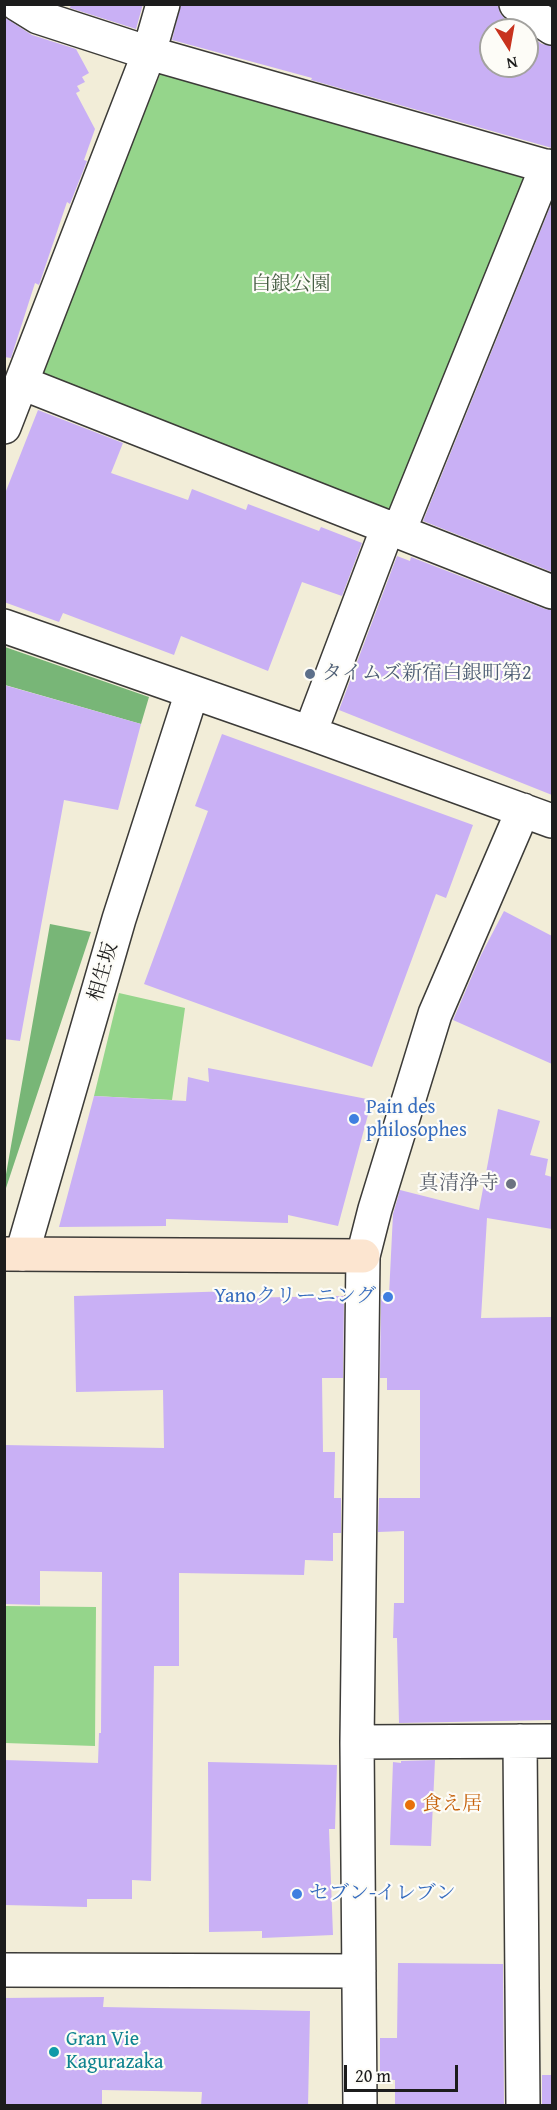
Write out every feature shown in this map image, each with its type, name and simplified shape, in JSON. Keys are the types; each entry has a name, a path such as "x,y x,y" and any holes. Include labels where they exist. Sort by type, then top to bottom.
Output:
{"street":[{"path":"17,4 38,17 149,53 550,167 393,529 310,733"},
{"path":"4,427 149,53 163,4"},
{"path":"516,4 552,28"},
{"path":"21,383 552,592"},
{"path":"4,626 538,816 435,1014 375,1209 363,1256 357,1742 360,2106"},
{"name":"相生坂","path":"13,1254 192,692"},
{"path":"13,1254 363,1256"},
{"path":"520,1741 523,2106"},
{"path":"357,1742 552,1741"},
{"path":"4,1970 359,1971"}],"green space":[{"name":"白銀公園","path":"164,65 528,174 389,511 44,374 42,360"},
{"path":"5,647 149,697 141,724 5,685"},
{"path":"50,924 91,932 5,1191 5,1180"},
{"path":"119,993 185,1008 172,1100 94,1096"},
{"path":"5,1606 96,1607 95,1746 5,1743"}],"building":[{"path":"71,4 143,4 136,29 70,8"},
{"path":"181,4 498,4 504,18 479,18 479,78 539,78 539,42 552,46 552,148 311,80 312,78 172,40"},
{"path":"4,17 32,35 76,49 89,73 82,77 85,82 77,86 80,91 76,93 95,129 84,160 87,161 70,204 67,202 39,285 35,283 11,358 4,357"},
{"path":"552,202 552,572 423,521"},
{"path":"38,410 123,443 111,473 188,500 192,489 246,510 248,504 319,531 321,527 362,543 342,596 302,582 268,671 181,636 174,655 63,613 59,622 4,602 4,496"},
{"path":"397,556 410,561 411,557 552,610 552,795 339,710"},
{"path":"4,685 141,724 118,810 64,800 20,1041 4,1039"},
{"path":"222,734 473,825 446,898 436,894 372,1067 144,984 208,811 195,806"},
{"path":"504,911 552,936 552,1064 453,1020 481,955"},
{"path":"208,1068 372,1100 338,1226 288,1215 288,1223 166,1219 166,1226 59,1227 94,1096 186,1101 188,1077 209,1082"},
{"path":"498,1109 540,1121 530,1155 548,1159 545,1175 552,1177 552,1229 487,1218 481,1318 552,1317 552,1720 399,1723 397,1638 393,1638 394,1603 404,1603 404,1531 378,1532 379,1498 420,1498 420,1390 387,1390 387,1378 380,1378 381,1295 389,1295 393,1214 400,1190 479,1210"},
{"path":"234,1291 234,1298 344,1296 343,1378 322,1378 323,1452 335,1452 334,1498 341,1498 341,1533 333,1533 333,1561 305,1560 304,1575 179,1573 179,1666 154,1666 151,1881 132,1880 132,1899 87,1899 87,1907 4,1905 4,1760 98,1763 99,1733 101,1733 102,1572 40,1571 40,1605 4,1604 4,1445 164,1448 163,1390 76,1392 74,1296"},
{"path":"435,1760 431,1846 390,1845 393,1762"},
{"path":"208,1762 337,1765 335,1829 329,1829 333,1935 262,1938 262,1931 209,1932"},
{"path":"398,1963 503,1964 504,2106 395,2106 395,2080 380,2079 380,2038 397,2038"},
{"path":"104,1997 103,2007 310,2011 308,2106 201,2106 202,2092 102,2090 102,2106 4,2106 4,1998"},
{"path":"542,2075 552,2075 552,2106 542,2106"}],"place":[{"name":"タイムズ新宿白銀町第2","path":"310,674"},
{"name":"Pain des philosophes","path":"354,1119"},
{"name":"真清浄寺","path":"511,1184"},
{"name":"Yanoクリーニング","path":"388,1297"},
{"name":"食え居","path":"410,1805"},
{"name":"セブン-イレブン","path":"297,1894"},
{"name":"Gran Vie Kagurazaka","path":"54,2052"}]}
